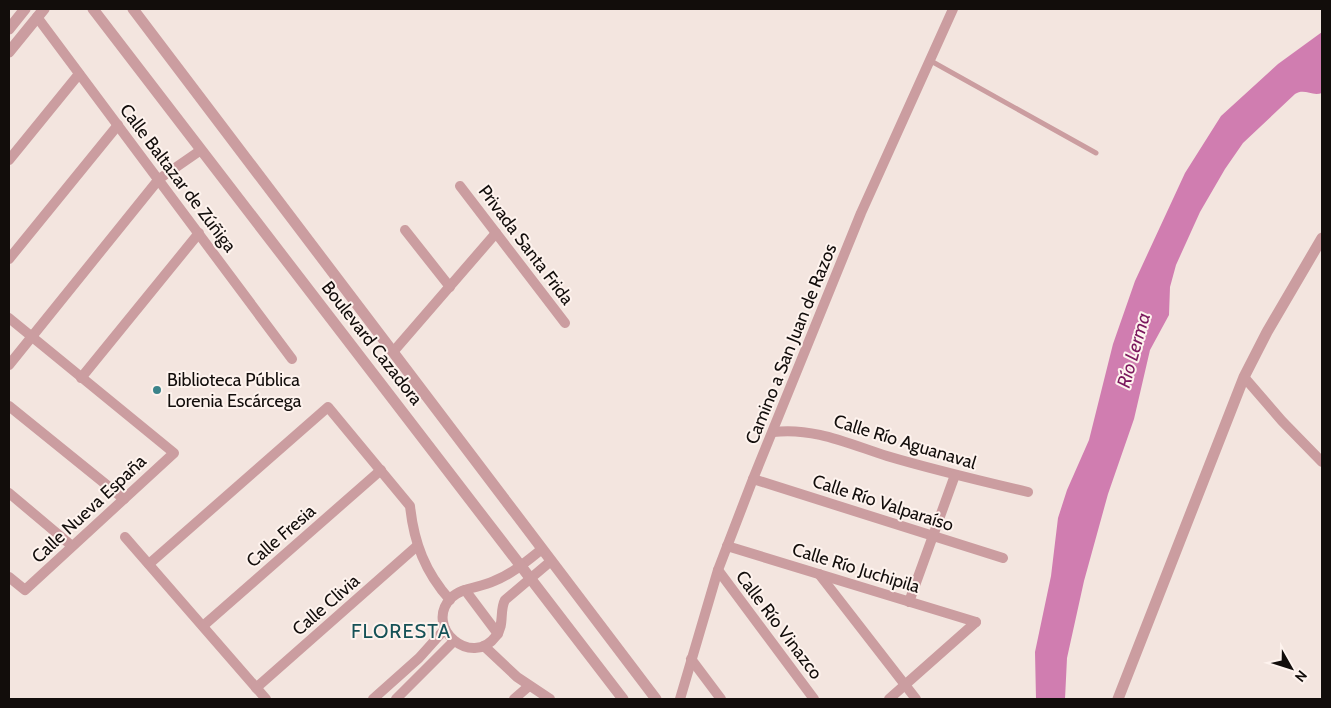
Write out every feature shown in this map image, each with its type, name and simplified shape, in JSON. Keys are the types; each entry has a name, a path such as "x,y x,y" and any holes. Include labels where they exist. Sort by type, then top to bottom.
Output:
{"street":[{"path":"9,29 25,9"},
{"name":"Boulevard Cazadora","path":"93,9 623,699"},
{"name":"Boulevard Cazadora","path":"133,9 656,699"},
{"name":"Camino a San Juan de Razos","path":"680,699 718,570 753,479 861,213 953,9"},
{"path":"9,52 40,13"},
{"name":"Calle Baltazar de Zúñiga","path":"40,13 79,74 292,359"},
{"path":"9,160 79,74"},
{"path":"9,260 118,125"},
{"path":"9,365 159,179 201,150"},
{"name":"Privada Santa Frida","path":"460,186 565,323"},
{"path":"405,230 450,287"},
{"path":"9,318 82,378 199,233"},
{"path":"393,352 496,233"},
{"path":"1118,699 1244,377 1322,238"},
{"path":"1244,377 1282,421 1322,462"},
{"name":"Calle Nueva España","path":"9,577 25,590 174,452 82,378"},
{"path":"9,406 124,499"},
{"path":"149,564 328,407 410,506 417,546 430,575 450,600"},
{"name":"Calle Río Aguanaval","path":"773,432 788,430 818,433 886,456 1028,492"},
{"name":"Calle Fresia","path":"202,626 381,470"},
{"path":"909,602 955,475"},
{"name":"Calle Río Valparaíso","path":"753,479 1003,558"},
{"path":"9,494 72,546"},
{"path":"125,536 266,699"},
{"name":"Calle Clivia","path":"256,688 417,546"},
{"name":"Calle Río Juchipila","path":"727,546 976,622 905,685"},
{"path":"542,549 494,582 465,590 450,600 443,614 445,629 454,642 468,648 484,646 498,634 501,627 502,605 505,600 551,561"},
{"name":"Calle Río Vinazco","path":"718,570 814,699"},
{"path":"819,574 916,699"},
{"path":"465,590 498,634"},
{"path":"373,699 419,658 445,629"},
{"path":"396,699 454,642"},
{"path":"484,646 529,686 550,699"},
{"path":"691,658 721,699"},
{"path":"889,699 905,685"},
{"path":"514,699 529,686"}],"lane":[{"path":"931,61 1096,153"}],"water":[{"name":"Río Lerma","path":"1322,32 1322,93 1299,92 1295,94 1243,143 1225,169 1200,212 1176,265 1170,287 1169,315 1150,350 1134,419 1108,494 1084,581 1067,658 1065,699 1036,699 1035,652 1051,576 1058,518 1067,490 1089,440 1113,344 1135,281 1185,173 1221,116 1278,64"}],"place":[{"name":"Biblioteca Pública Lorenia Escárcega","path":"157,390"}],"district":[{"name":"FLORESTA","path":"401,631"}]}
